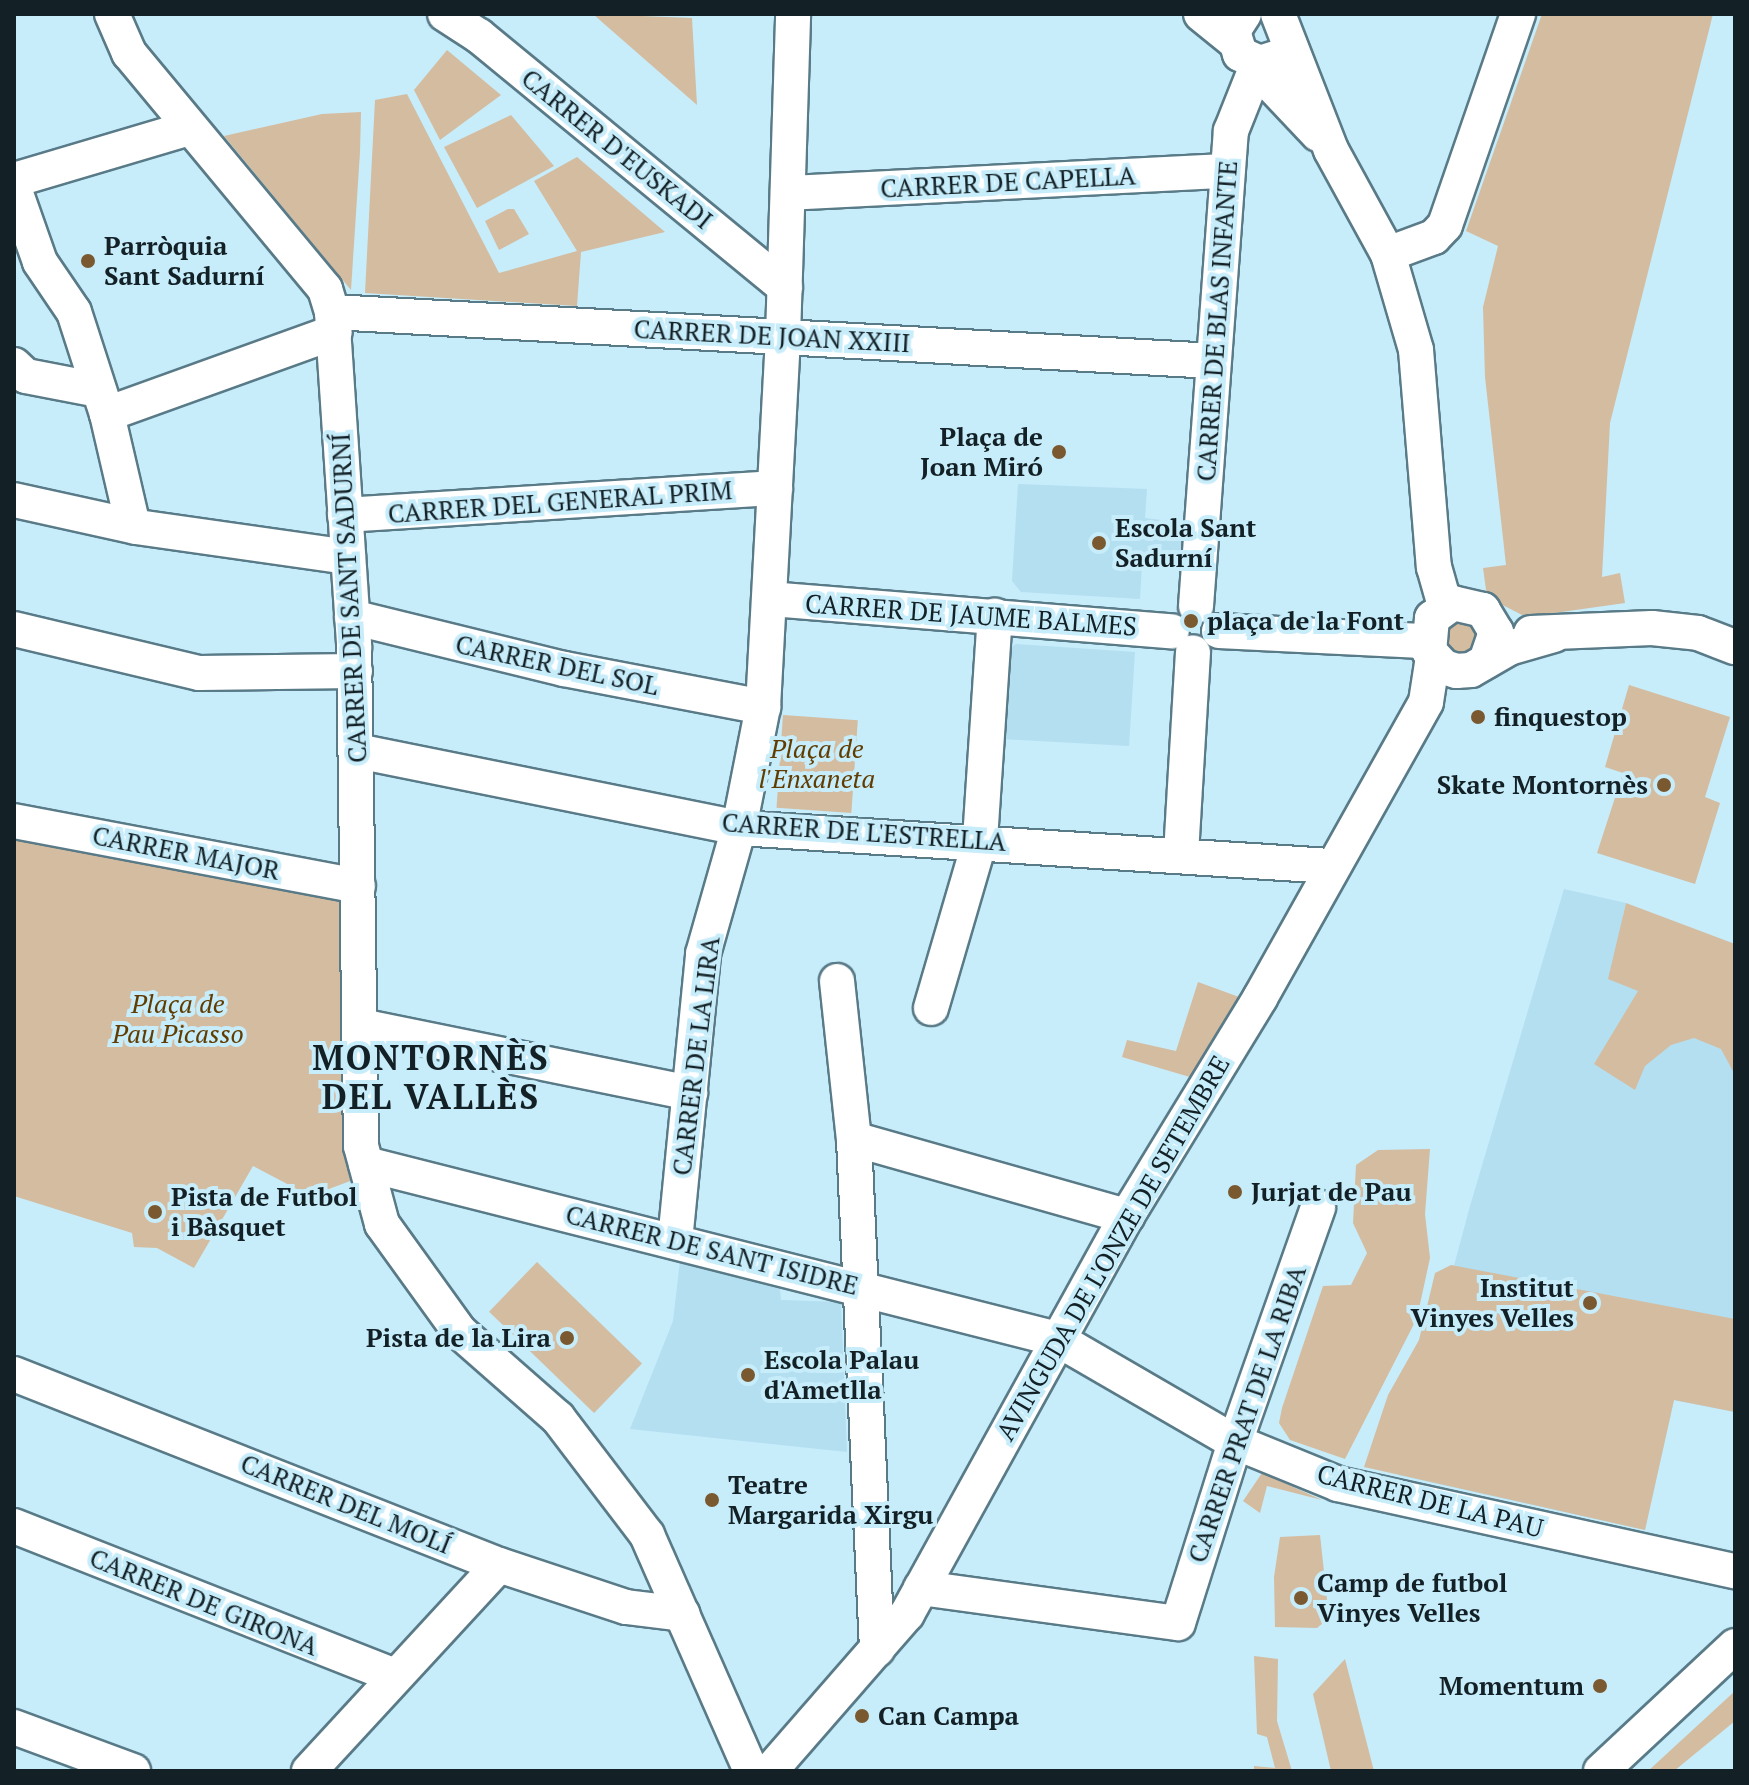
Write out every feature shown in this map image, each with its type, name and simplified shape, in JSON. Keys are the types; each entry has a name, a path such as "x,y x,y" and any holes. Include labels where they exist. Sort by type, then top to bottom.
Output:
{"street":[{"path":"14,365 26,376 103,402 333,322 325,289 129,53 112,14"},
{"name":"CARRER D'EUSKADI","path":"445,14 479,36 785,287"},
{"name":"CARRER DE LA LIRA","path":"675,1241 703,954 739,828 763,707 783,337 793,14"},
{"path":"1201,14 1249,45 1282,53 1285,22"},
{"path":"1388,254 1434,237 1445,225 1518,14"},
{"path":"1285,22 1331,150 1388,254 1416,350 1434,567 1445,606"},
{"path":"1249,45 1265,78 1331,150"},
{"name":"CARRER DE BLAS INFANTE","path":"1181,854 1227,171 1231,131 1249,45"},
{"name":"CARRER DE BLAS INFANTE","path":"1231,131 1255,108 1269,104 1295,109"},
{"path":"14,180 189,128"},
{"name":"CARRER DE CAPELLA","path":"788,193 1227,171"},
{"path":"14,188 40,262 74,312 103,402 133,526"},
{"name":"CARRER DE JOAN XXIII","path":"333,322 783,337 1213,361"},
{"name":"CARRER DE SANT SADURNÍ","path":"333,322 355,671 361,1146 382,1224 406,1263 460,1332 558,1418 647,1535 751,1771"},
{"name":"CARRER DEL GENERAL PRIM","path":"345,515 775,488"},
{"path":"14,500 133,526 348,557"},
{"name":"CARRER DE JAUME BALMES","path":"770,599 1430,649"},
{"path":"1426,702 1432,618 1445,606 1472,604 1523,632 1558,634 1619,629 1686,631 1735,647"},
{"path":"931,1008 980,840 995,615"},
{"path":"1430,649 1449,669 1476,666 1496,640 1489,616"},
{"name":"CARRER DEL SOL","path":"352,617 564,669 763,707"},
{"path":"14,629 199,673 355,671"},
{"path":"1426,702 1445,682 1476,666 1558,634"},
{"name":"AVINGUDA DE L'ONZE DE SETEMBRE","path":"770,1771 877,1649 921,1588 1127,1216 1260,998 1330,866 1426,702"},
{"name":"CARRER DE L'ESTRELLA","path":"357,751 739,828 980,840 1330,866"},
{"name":"CARRER MAJOR","path":"14,821 358,886"},
{"path":"837,981 854,1139 877,1649"},
{"path":"361,1026 690,1093"},
{"path":"854,1139 1127,1216"},
{"name":"CARRER DE SANT ISIDRE","path":"366,1164 862,1287 1057,1339"},
{"name":"CARRER PRAT DE LA RIBA","path":"921,1588 1178,1623 1235,1442 1318,1207"},
{"name":"CARRER DE LA PAU","path":"1057,1339 1235,1442 1338,1484 1735,1571"},
{"name":"CARRER DEL MOLÍ","path":"14,1374 499,1565 626,1607 683,1614"},
{"name":"CARRER DE GIRONA","path":"14,1526 395,1676"},
{"path":"309,1771 499,1565"},
{"path":"1601,1771 1735,1646"},
{"path":"14,1727 133,1771"}],"shaded area":[{"name":"Escola Sant Sadurní","path":"1018,484 1147,489 1145,518 1185,523 1182,565 1142,564 1140,599 1021,592 1012,581"},
{"name":"Escola Sant Sadurní","path":"1016,644 1135,652 1129,746 1002,739 1007,650"},
{"name":"Institut Vinyes Velles","path":"1564,889 1626,903 1623,915 1735,956 1735,1412 1674,1400 1645,1530 1398,1475 1470,1206"},
{"name":"Escola Palau d'Ametlla","path":"680,1261 780,1289 781,1300 841,1302 847,1452 630,1429 673,1321"}],"green space":[{"path":"593,14 692,18 697,105 602,22"},
{"path":"1542,14 1713,14 1610,423 1602,577 1620,573 1625,603 1526,617 1487,597 1483,568 1506,565 1485,377 1483,307 1498,246 1466,231"},
{"path":"447,50 501,95 440,140 414,90"},
{"path":"407,94 499,273 577,251 534,181 577,157 665,232 581,252 577,306 365,293 375,100"},
{"path":"361,112 351,290 224,136 322,114"},
{"path":"511,115 554,166 477,208 444,147"},
{"path":"514,209 529,234 499,250 485,221"},
{"path":"1454,618 1478,626 1477,651 1452,657 1440,634"},
{"name":"Skate Montornès","path":"1629,685 1730,717 1705,797 1720,803 1695,884 1597,853 1623,773 1605,767"},
{"name":"Plaça de l'Enxaneta","path":"783,715 858,720 851,813 777,808"},
{"name":"Plaça de Pau Picasso","path":"14,821 358,886 369,1174 310,1196 253,1166 194,1268 157,1248 134,1247 132,1233 14,1196"},
{"path":"1626,903 1735,944 1735,1075 1721,1049 1694,1038 1671,1045 1645,1066 1635,1090 1594,1064 1638,991 1608,979"},
{"path":"1198,982 1250,1001 1200,1080 1122,1057 1127,1040 1176,1051"},
{"path":"1430,1149 1425,1214 1430,1258 1417,1318 1345,1459 1290,1440 1279,1423 1282,1408 1323,1286 1351,1285 1367,1253 1353,1223 1356,1165 1378,1150"},
{"name":"Pista de la Lira","path":"537,1262 642,1363 594,1413 489,1312"},
{"path":"1451,1265 1735,1319 1735,1412 1674,1400 1645,1530 1364,1467 1388,1395 1419,1340 1435,1273"},
{"path":"1262,1473 1322,1500 1267,1486 1260,1513 1243,1501"},
{"name":"Camp de futbol Vinyes Velles","path":"1320,1535 1329,1618 1317,1628 1275,1627 1274,1577 1280,1537"},
{"path":"1254,1656 1278,1659 1277,1721 1292,1771 1254,1771 1254,1766 1275,1768 1267,1737 1257,1734"},
{"path":"1345,1659 1374,1771 1331,1771 1313,1694"},
{"path":"1735,1691 1735,1721 1674,1771 1648,1771"}],"place":[{"name":"Parròquia Sant Sadurní","path":"88,261"},
{"name":"Plaça de Joan Miró","path":"1059,452"},
{"name":"Escola Sant Sadurní","path":"1099,543"},
{"name":"plaça de la Font","path":"1191,621"},
{"name":"finquestop","path":"1478,717"},
{"name":"Skate Montornès","path":"1664,785"},
{"name":"Jurjat de Pau","path":"1235,1192"},
{"name":"Pista de Futbol i Bàsquet","path":"155,1212"},
{"name":"Institut Vinyes Velles","path":"1590,1303"},
{"name":"Pista de la Lira","path":"567,1338"},
{"name":"Escola Palau d'Ametlla","path":"748,1375"},
{"name":"Teatre Margarida Xirgu","path":"712,1500"},
{"name":"Camp de futbol Vinyes Velles","path":"1301,1598"},
{"name":"Momentum","path":"1600,1686"},
{"name":"Can Campa","path":"862,1716"}],"district":[{"name":"MONTORNÈS DEL VALLÈS","path":"431,1076"}]}
